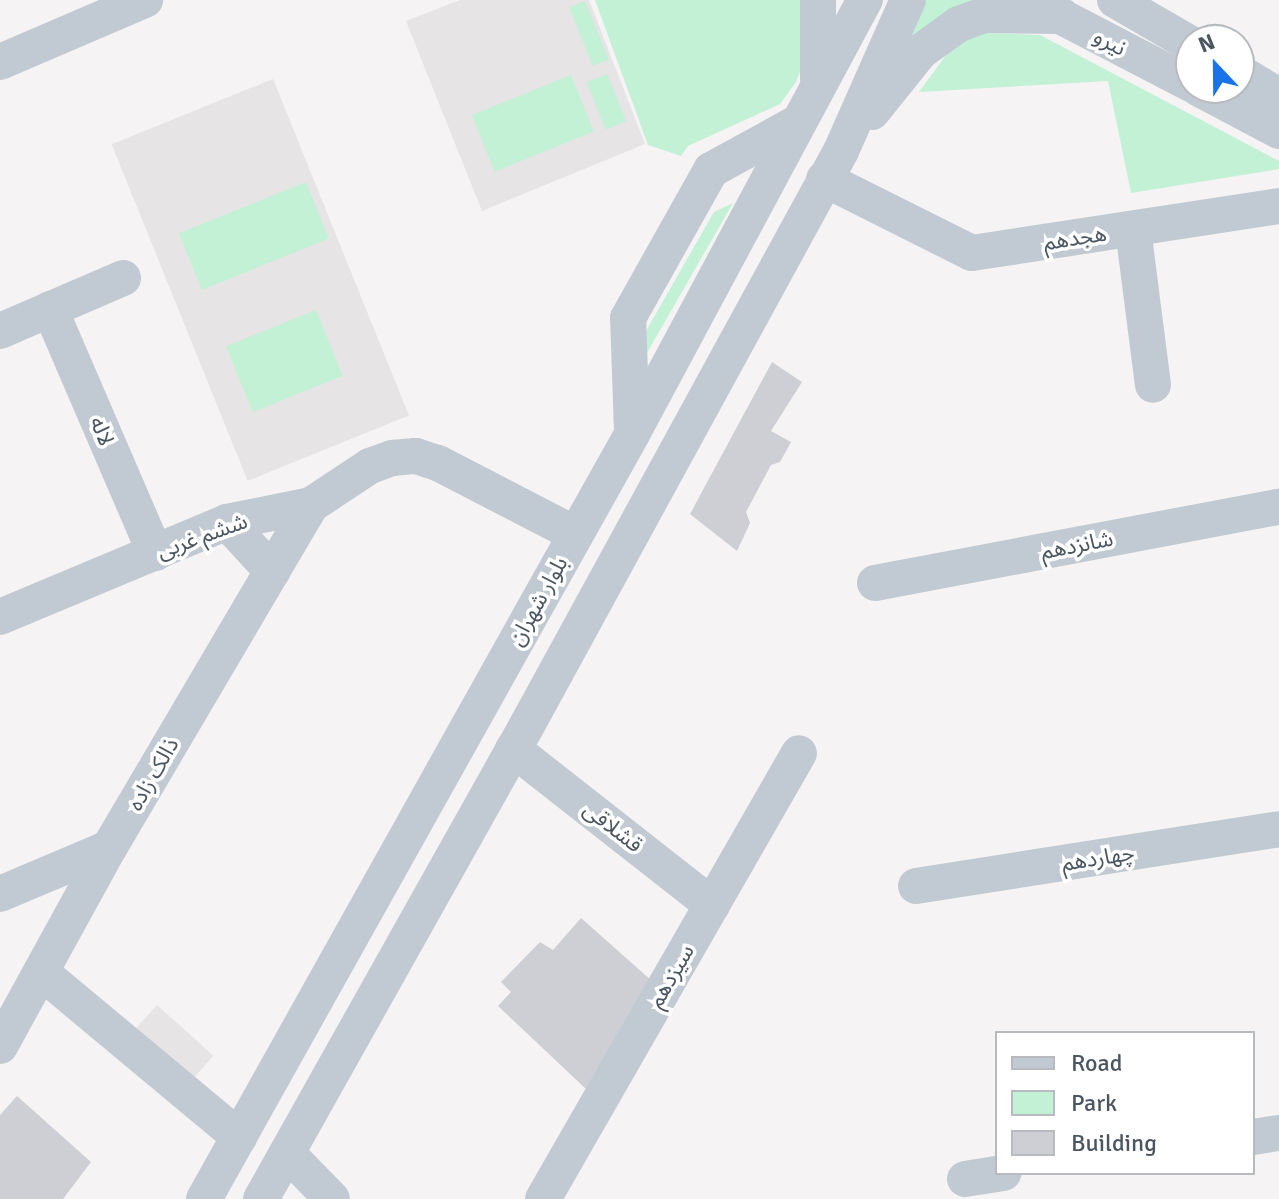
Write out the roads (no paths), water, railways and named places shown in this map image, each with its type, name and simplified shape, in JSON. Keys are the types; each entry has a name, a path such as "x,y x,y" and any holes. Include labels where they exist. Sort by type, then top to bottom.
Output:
{"street":[{"path":"0,62 145,0"},
{"path":"816,94 821,42 818,0"},
{"name":"بلوار شهران","path":"204,1199 632,434 795,124 816,94 865,0"},
{"path":"261,1199 513,749 832,165 908,0"},
{"name":"نیرو","path":"1029,0 1175,76"},
{"name":"نیرو","path":"1115,0 1175,35"},
{"path":"832,165 920,52 937,37 984,15 1062,16"},
{"path":"1255,82 1279,96"},
{"path":"1228,104 1279,131"},
{"path":"632,434 628,318 711,170 795,124"},
{"name":"هجدهم","path":"832,165 879,209 972,253 1279,206"},
{"path":"1133,229 1153,385"},
{"path":"0,331 123,278"},
{"name":"لاله","path":"50,309 155,553"},
{"name":"ششم غربی","path":"0,617 227,522 311,505 370,466 392,458 416,456 438,463 575,534"},
{"name":"ذالک زاده","path":"0,1046 109,848 311,505"},
{"name":"شانزدهم","path":"875,583 1279,507"},
{"path":"227,522 272,571"},
{"name":"قشلاقی","path":"513,749 712,905"},
{"name":"سیزدهم","path":"543,1199 799,753"},
{"name":"چهاردهم","path":"916,886 1279,829"},
{"path":"0,894 109,848"},
{"path":"41,972 239,1137"},
{"path":"1255,1137 1279,1133"},
{"path":"287,1153 332,1199"},
{"path":"965,1179 995,1174"}]}
